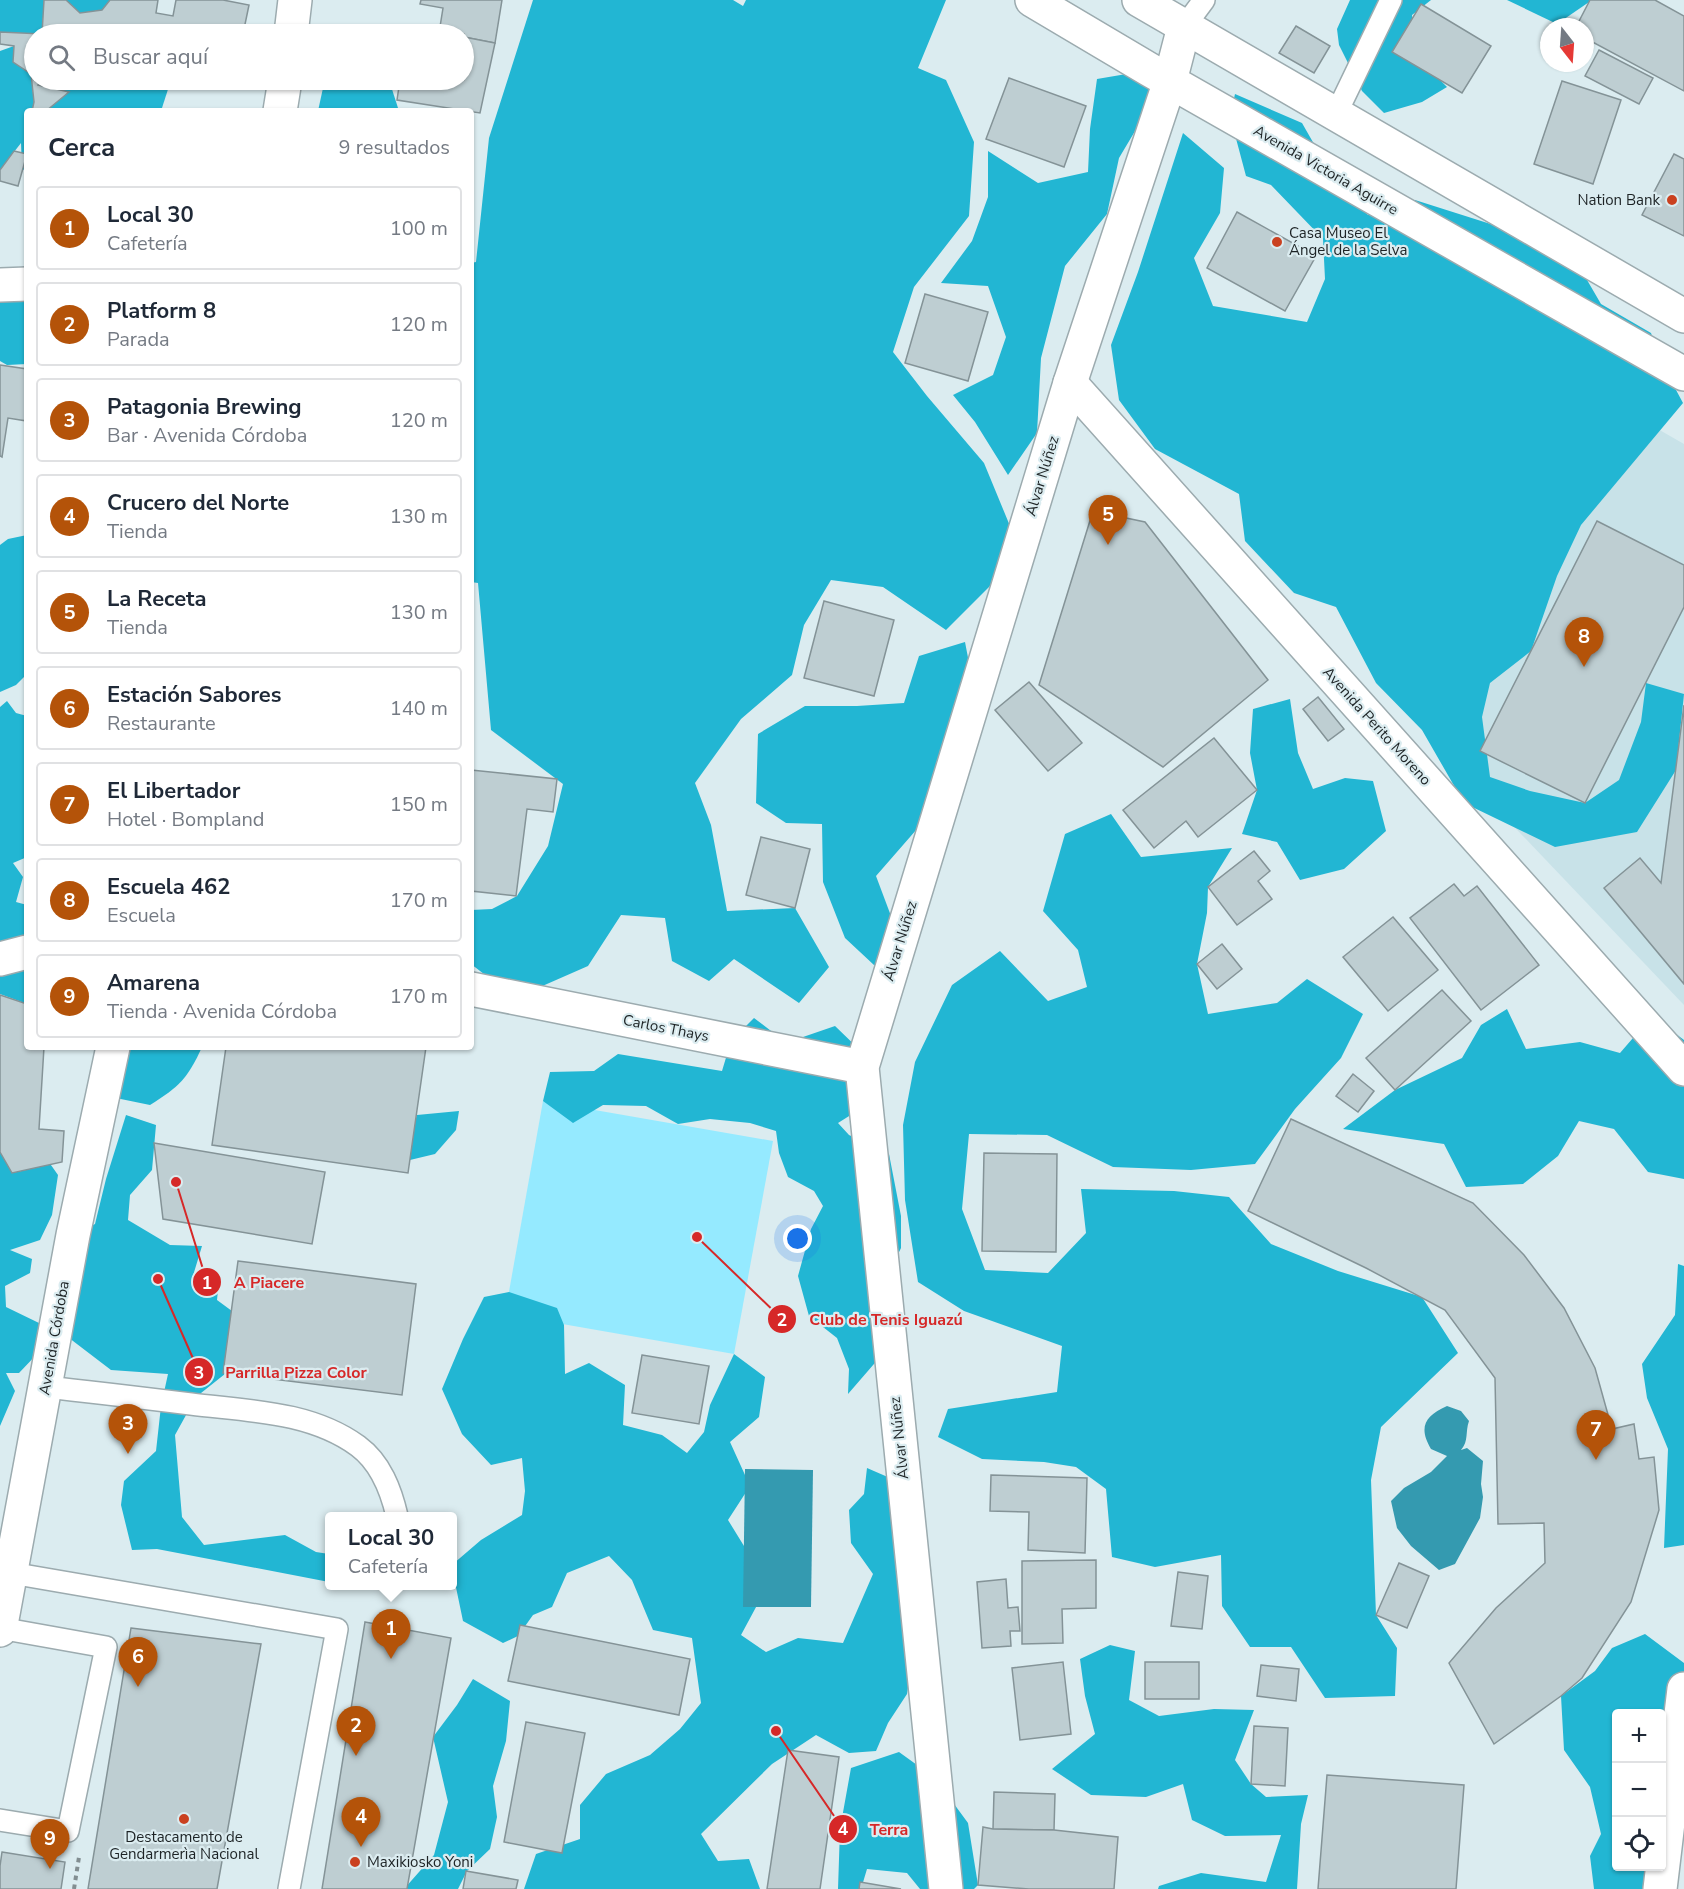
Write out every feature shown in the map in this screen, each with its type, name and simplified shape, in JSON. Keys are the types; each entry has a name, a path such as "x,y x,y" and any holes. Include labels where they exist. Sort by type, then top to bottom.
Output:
{"main road":[{"path":"292,24 296,0"},
{"name":"Avenida Victoria Aguirre","path":"1032,0 1684,374"},
{"path":"1139,0 1684,316"},
{"name":"Álvar Núñez","path":"946,1889 862,1067 1070,383 1170,81 1184,27"},
{"path":"280,108 283,90"},
{"path":"0,285 24,284"},
{"name":"Avenida Perito Moreno","path":"1070,383 1684,1069"},
{"path":"0,959 24,953"},
{"name":"Carlos Thays","path":"474,990 862,1067"},
{"name":"Avenida Córdoba","path":"0,1629 11,1573 10,1527 45,1387 73,1235 112,1050"},
{"path":"1660,1889 1684,1689"}],"lane":[{"path":"1184,27 1204,0"},
{"path":"1336,114 1392,0"},
{"path":"45,1387 284,1415 330,1428 360,1447 381,1470 393,1497 396,1512"},
{"path":"11,1573 337,1629 289,1889"},
{"path":"0,1629 106,1647 68,1831 0,1820"}],"shaded area":[{"path":"0,0 44,0 43,24 24,24 24,33 0,32"},
{"path":"66,0 110,0 102,10 80,13"},
{"path":"533,0 733,0 743,6 746,0 946,0 918,68 946,80 974,142 969,216 914,287 893,352 984,463 1010,526 991,585 946,630 883,587 831,580 804,625 792,675 741,719 695,783 711,825 727,911 795,908 829,967 799,1003 734,959 709,981 672,961 665,918 621,915 588,966 515,998 474,966 474,910 492,909 517,896 548,846 563,784 491,730 478,583 474,582 474,262 476,262 489,138"},
{"path":"1350,0 1431,0 1412,15 1415,55 1447,87 1422,102 1384,113 1362,91 1339,45 1337,29"},
{"path":"1507,0 1592,0 1566,18 1544,18"},
{"path":"14,46 13,62 24,69 24,90 33,90 33,108 24,108 24,170 22,169 21,143 0,170 0,51"},
{"path":"1150,70 1147,111 1119,158 1107,214 1065,266 1041,358 1037,433 1008,475 975,422 953,395 993,375 1006,337 988,286 941,283 972,241 988,197 988,151 1038,183 1088,172 1090,129 1097,79"},
{"path":"43,90 168,90 162,108 44,108"},
{"path":"323,90 392,90 398,108 319,108"},
{"path":"1235,94 1302,123 1330,172 1368,215 1415,200 1569,249 1601,304 1651,333 1660,360 1683,403 1581,525 1557,576 1531,651 1490,683 1482,717 1490,777 1530,791 1585,803 1619,780 1641,722 1646,683 1684,694 1676,770 1637,832 1555,847 1464,803 1422,730 1376,683 1336,607 1294,593 1245,541 1239,494 1155,449 1119,400 1111,345 1138,272 1183,133 1224,168 1220,213 1194,258 1213,306 1307,322 1325,279 1323,239 1271,185 1246,176 1230,116"},
{"path":"24,293 24,364 7,365 0,361 0,296"},
{"path":"1569,378 1684,444 1684,1005 1422,730"},
{"path":"24,536 24,677 16,685 0,692 0,545 8,539"},
{"path":"965,642 975,694 944,798 876,876 900,940 889,979 845,938 823,882 822,824 786,823 756,803 758,734 805,706 904,703 919,656"},
{"path":"1290,699 1298,753 1313,789 1345,778 1373,781 1386,831 1344,869 1300,880 1277,842 1242,834 1257,790 1250,753 1253,709"},
{"path":"7,701 16,713 24,715 24,858 13,863 23,877 16,902 24,904 24,1003 0,994 0,707"},
{"path":"1111,814 1141,857 1232,848 1208,887 1207,913 1197,964 1208,1014 1277,1003 1307,979 1363,1014 1341,1058 1295,1109 1255,1164 1191,1170 1113,1167 1047,1135 969,1134 962,1209 985,1270 1048,1273 1086,1233 1081,1189 1174,1191 1229,1197 1271,1244 1338,1271 1422,1297 1458,1353 1381,1427 1371,1480 1376,1615 1397,1648 1395,1696 1325,1698 1291,1647 1250,1647 1222,1606 1221,1555 1155,1567 1112,1557 1106,1489 1076,1467 1044,1462 982,1459 938,1437 948,1409 1057,1392 1062,1346 964,1311 918,1282 905,1200 903,1125 915,1062 952,985 1000,951 1048,1001 1087,987 1078,950 1043,911 1065,834"},
{"path":"1507,1009 1526,1049 1580,1042 1620,1053 1652,1016 1684,1040 1684,1179 1648,1172 1614,1129 1579,1121 1558,1156 1523,1184 1466,1187 1444,1144 1343,1129 1395,1090 1462,1058 1481,1025"},
{"path":"754,1018 775,1034 788,1052 803,1037 835,1026 865,1055 865,1106 838,1123 849,1135 889,1154 901,1216 901,1248 884,1283 880,1357 848,1394 849,1369 837,1338 809,1316 798,1276 811,1229 823,1206 814,1191 788,1177 779,1153 776,1131 750,1123 710,1119 678,1124 646,1106 603,1105 573,1123 543,1101 550,1072 594,1071 618,1054 722,1071 731,1041"},
{"path":"117,1050 200,1050 182,1081 150,1105 111,1097"},
{"path":"543,1101 773,1141 734,1354 505,1314"},
{"path":"459,1111 456,1130 435,1154 410,1160 407,1145 417,1115"},
{"path":"126,1115 156,1125 152,1170 130,1195 128,1220 170,1245 202,1246 192,1279 219,1280 217,1300 255,1328 235,1366 196,1397 175,1435 182,1517 204,1545 285,1535 316,1552 325,1553 325,1581 157,1549 132,1550 121,1505 124,1481 156,1451 161,1406 168,1374 111,1370 56,1328 73,1235 95,1224"},
{"path":"0,1147 46,1158 58,1175 52,1215 40,1240 10,1250 32,1259 30,1273 5,1286 6,1307 39,1323 38,1353 19,1373 6,1373 15,1391 0,1426"},
{"path":"1678,1264 1684,1266 1684,1545 1664,1548 1668,1449 1647,1398 1642,1364 1675,1315"},
{"path":"509,1292 557,1308 564,1325 565,1374 589,1363 625,1385 623,1425 662,1435 687,1453 704,1432 710,1405 734,1354 765,1377 759,1417 730,1442 750,1486 728,1520 752,1559 770,1581 741,1635 766,1652 798,1638 843,1643 873,1574 851,1543 849,1510 864,1494 867,1468 913,1488 914,1651 907,1694 888,1723 876,1751 849,1753 816,1735 772,1764 701,1834 718,1861 749,1859 760,1889 524,1889 536,1854 580,1839 580,1805 606,1774 650,1755 680,1729 701,1703 692,1638 653,1630 632,1580 609,1556 567,1573 552,1607 533,1615 518,1636 503,1643 463,1621 457,1590 457,1561 481,1540 522,1515 525,1491 522,1458 491,1465 462,1434 442,1389 484,1297"},
{"path":"1447,1406 1461,1411 1469,1421 1465,1443 1461,1450 1467,1448 1483,1461 1481,1484 1483,1497 1480,1518 1455,1564 1439,1570 1411,1546 1397,1528 1391,1501 1404,1488 1431,1472 1447,1456 1431,1449 1425,1428 1433,1414"},
{"path":"745,1469 813,1470 811,1607 743,1607"},
{"path":"1645,1634 1684,1663 1684,1716 1666,1723 1666,1709 1612,1709 1612,1871 1647,1871 1647,1889 1594,1889 1590,1856 1601,1834 1590,1787 1564,1750 1561,1696 1595,1671 1612,1648"},
{"path":"1110,1645 1135,1651 1129,1700 1159,1716 1214,1709 1254,1710 1235,1760 1251,1784 1266,1797 1308,1795 1301,1824 1297,1889 1158,1889 1159,1886 1201,1873 1266,1882 1281,1835 1225,1836 1192,1820 1183,1784 1146,1797 1091,1795 1052,1769 1095,1734 1085,1696 1080,1659"},
{"path":"473,1679 510,1701 506,1741 493,1786 497,1817 490,1849 467,1871 458,1889 404,1889 434,1855 448,1802 433,1737"},
{"path":"899,1752 935,1778 968,1823 978,1885 974,1889 920,1889 907,1873 867,1869 861,1889 838,1889 840,1829 851,1768"}],"building":[{"path":"44,0 66,0 80,13 102,10 110,0 158,0 156,13 173,16 176,0 223,0 249,5 245,24 43,24"},
{"path":"421,0 502,0 495,43 474,39 474,24 440,24 443,8 420,4"},
{"path":"1590,0 1655,0 1684,16 1684,91 1594,43 1594,18 1581,18"},
{"path":"1421,4 1491,46 1462,93 1392,52"},
{"path":"1296,26 1330,46 1314,73 1279,53"},
{"path":"0,32 24,33 24,69 13,62 14,46 0,44"},
{"path":"474,39 495,43 480,113 474,112 474,108 448,108 397,100 398,90 474,90"},
{"path":"1599,50 1653,78 1639,104 1585,76 1587,72 1594,72 1594,59"},
{"path":"1009,78 1086,106 1064,167 986,139"},
{"path":"1562,81 1621,100 1593,184 1534,164"},
{"path":"33,90 69,92 50,108 33,108"},
{"path":"14,151 24,153 24,165 18,186 0,181 0,170"},
{"path":"1674,154 1684,159 1684,236 1642,215"},
{"path":"1237,212 1316,256 1285,311 1207,268"},
{"path":"925,294 988,312 968,381 905,363"},
{"path":"0,365 24,369 24,421 8,418 2,457 0,456"},
{"path":"1093,511 1145,522 1268,680 1163,767 1039,685"},
{"path":"1597,521 1684,565 1684,607 1585,803 1480,751"},
{"path":"824,601 894,620 874,696 804,678"},
{"path":"1029,682 1082,743 1048,771 995,710"},
{"path":"1318,697 1344,729 1328,741 1303,709"},
{"path":"1684,705 1684,984 1604,888 1640,858 1661,883"},
{"path":"1214,738 1257,790 1198,837 1186,821 1154,848 1123,810"},
{"path":"474,770 557,779 553,812 527,809 516,896 474,891"},
{"path":"761,837 810,849 795,908 746,895"},
{"path":"1254,851 1270,871 1258,881 1272,899 1237,925 1208,887"},
{"path":"1454,884 1464,896 1477,886 1539,965 1481,1010 1410,918"},
{"path":"1393,917 1438,970 1388,1011 1343,957"},
{"path":"1222,944 1242,969 1217,989 1197,964"},
{"path":"1442,990 1471,1021 1395,1090 1366,1058"},
{"path":"0,995 24,1003 24,1050 44,1050 39,1129 64,1131 62,1162 12,1173 0,1152"},
{"path":"226,1050 426,1050 408,1173 212,1145"},
{"path":"1353,1074 1374,1091 1358,1112 1336,1096"},
{"path":"1291,1119 1473,1203 1524,1255 1564,1308 1595,1368 1612,1429 1634,1424 1639,1459 1654,1457 1659,1510 1631,1602 1582,1678 1561,1696 1494,1744 1449,1663 1496,1608 1545,1563 1544,1523 1498,1524 1495,1378 1445,1310 1366,1268 1248,1211"},
{"path":"154,1143 325,1172 312,1244 163,1219"},
{"path":"984,1153 1057,1154 1056,1252 982,1251"},
{"path":"238,1261 416,1284 402,1395 223,1373"},
{"path":"642,1355 709,1366 699,1424 632,1413"},
{"path":"991,1475 1087,1478 1085,1553 1028,1550 1029,1512 990,1511"},
{"path":"1096,1560 1096,1608 1062,1609 1063,1643 1022,1644 1022,1561"},
{"path":"1399,1563 1429,1576 1407,1628 1376,1615"},
{"path":"1178,1572 1208,1576 1202,1629 1171,1626"},
{"path":"1006,1579 1008,1608 1018,1607 1020,1631 1010,1631 1011,1646 982,1648 977,1582"},
{"path":"365,1622 451,1638 407,1889 322,1889"},
{"path":"520,1625 690,1659 679,1715 508,1681"},
{"path":"131,1628 261,1644 217,1889 88,1889"},
{"path":"1063,1662 1071,1734 1020,1740 1012,1668"},
{"path":"1145,1662 1199,1662 1199,1699 1145,1699"},
{"path":"1261,1665 1299,1669 1296,1701 1257,1696"},
{"path":"526,1722 585,1733 562,1853 504,1842"},
{"path":"1254,1726 1288,1728 1285,1786 1251,1784"},
{"path":"788,1750 839,1757 820,1889 767,1889"},
{"path":"1327,1775 1464,1785 1456,1889 1318,1889"},
{"path":"994,1792 1055,1794 1054,1830 993,1829"},
{"path":"983,1827 1054,1830 1118,1837 1114,1889 1029,1889 978,1885"},
{"path":"2,1852 65,1862 61,1889 0,1889"},
{"path":"466,1871 518,1880 516,1889 463,1889"},
{"path":"860,1882 901,1889 859,1889"}],"place":[{"name":"Nation Bank","path":"1672,200"},
{"name":"Casa Museo El Ángel de la Selva","path":"1277,242"},
{"name":"La Receta","path":"1108,545"},
{"name":"Escuela 462","path":"1584,667"},
{"name":"A Piacere","path":"176,1182"},
{"name":"Club de Tenis Iguazú","path":"697,1237"},
{"name":"Parrilla Pizza Color","path":"158,1279"},
{"name":"Patagonia Brewing","path":"128,1454"},
{"name":"El Libertador","path":"1596,1460"},
{"name":"Local 30","path":"391,1659"},
{"name":"Estación Sabores","path":"138,1687"},
{"name":"Terra","path":"776,1731"},
{"name":"Platform 8","path":"356,1756"},
{"name":"Destacamento de Gendarmerìa Nacional","path":"184,1819"},
{"name":"Crucero del Norte","path":"361,1847"},
{"name":"Maxikiosko Yoni","path":"355,1862"},
{"name":"Amarena","path":"50,1869"}]}
